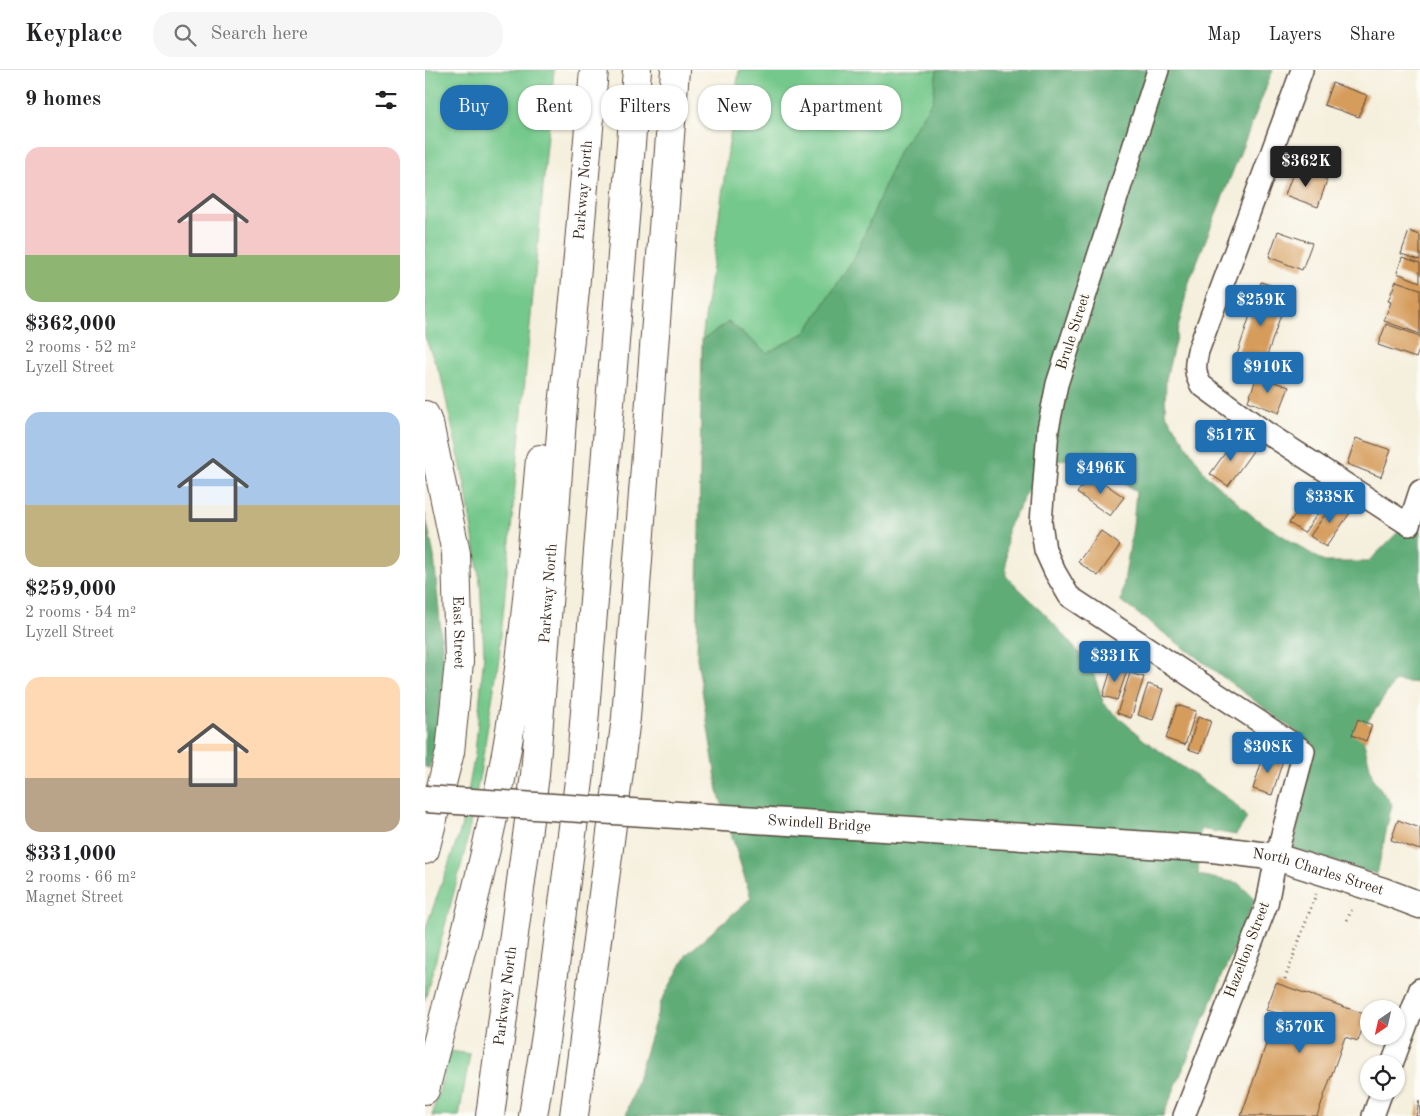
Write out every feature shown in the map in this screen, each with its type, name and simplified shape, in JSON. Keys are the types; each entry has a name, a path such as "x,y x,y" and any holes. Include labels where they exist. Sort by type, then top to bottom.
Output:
{"main road":[{"name":"Parkway North","path":"490,1116 535,775 563,406 575,290 593,70"},
{"path":"533,1116 546,1035 580,773 637,70"},
{"path":"574,1116 626,718 675,70"},
{"path":"425,1090 484,861 507,748 524,637 541,443 563,406"},
{"name":"East Street","path":"425,415 430,428 457,553 459,662 450,752 425,850"}],"street":[{"name":"Brule Street","path":"1158,70 1057,384 1049,429 1041,523 1045,550 1069,596 1303,751"},
{"path":"1302,70 1198,352 1195,371 1197,379 1201,385 1264,430 1409,525 1420,491"},
{"name":"Hazelton Street","path":"1184,1116 1267,904 1276,857 1303,751"},
{"name":"Swindell Bridge","path":"425,799 1213,849"},
{"name":"North Charles Street","path":"1213,849 1276,857 1383,891 1420,905"},
{"path":"1396,1055 1420,988"},
{"path":"1373,1116 1379,1100"}],"path":[{"path":"1285,980 1317,893"},
{"path":"1347,920 1353,907"}],"green space":[{"path":"425,70 554,70 553,85 518,85 518,130 548,130 499,658 465,851 425,1000 425,930 461,829 475,754 484,653 480,582 465,485 441,377 425,337"},
{"path":"739,70 937,70 933,100 898,153 856,255 806,332 767,353 729,322 702,340 731,130 771,130 771,85 737,85"},
{"path":"937,70 1273,70 1189,282 1166,379 1165,413 1207,476 1256,519 1324,562 1368,562 1420,510 1420,683 1395,681 1361,731 1373,779 1392,804 1377,874 1293,849 1314,745 1121,601 1133,526 1136,492 1090,456 1044,462 1007,529 1006,576 1045,614 1091,667 1104,704 1144,740 1233,802 1247,818 1236,835 1200,829 1198,875 1238,883 1255,899 1163,1116 626,1116 661,1002 687,954 751,898 718,791 697,658 702,340 729,322 767,353 806,332 856,255 898,153 933,100"},
{"path":"425,513 434,556 444,666 437,729 430,768 425,767"},
{"path":"450,1051 470,1054 459,1116 432,1116"}],"building":[{"path":"1332,83 1367,95 1359,117 1324,105"},
{"path":"1295,168 1327,180 1318,207 1285,195"},
{"path":"1278,231 1312,243 1302,270 1269,257"},
{"path":"1409,231 1420,235 1420,260 1401,254"},
{"path":"1402,257 1420,263 1420,282 1397,273"},
{"path":"1396,281 1420,289 1420,334 1384,321 1391,302 1388,301"},
{"path":"1261,282 1289,291 1261,373 1234,364"},
{"path":"1386,324 1420,336 1420,347 1416,358 1378,345"},
{"path":"1257,376 1289,387 1279,413 1248,401"},
{"path":"1356,438 1391,450 1381,477 1347,464"},
{"path":"1235,439 1253,451 1228,486 1210,474"},
{"path":"1091,474 1124,497 1110,516 1077,493"},
{"path":"1314,488 1329,498 1304,533 1289,523"},
{"path":"1334,502 1350,513 1326,547 1310,536"},
{"path":"1101,531 1120,545 1098,576 1078,562"},
{"path":"1112,666 1127,671 1117,700 1103,696"},
{"path":"1130,673 1144,677 1131,718 1117,713"},
{"path":"1148,684 1163,689 1153,720 1138,715"},
{"path":"1177,705 1196,711 1185,745 1166,739"},
{"path":"1198,717 1211,721 1200,753 1188,749"},
{"path":"1358,719 1372,725 1366,741 1352,735"},
{"path":"1264,754 1283,760 1272,795 1253,789"},
{"path":"1398,820 1420,828 1420,850 1391,840"},
{"path":"1276,983 1360,1013 1360,1035 1358,1041 1345,1037 1317,1116 1241,1116 1277,1013 1266,1010"},
{"path":"1419,1100 1420,1116 1416,1116"}]}
